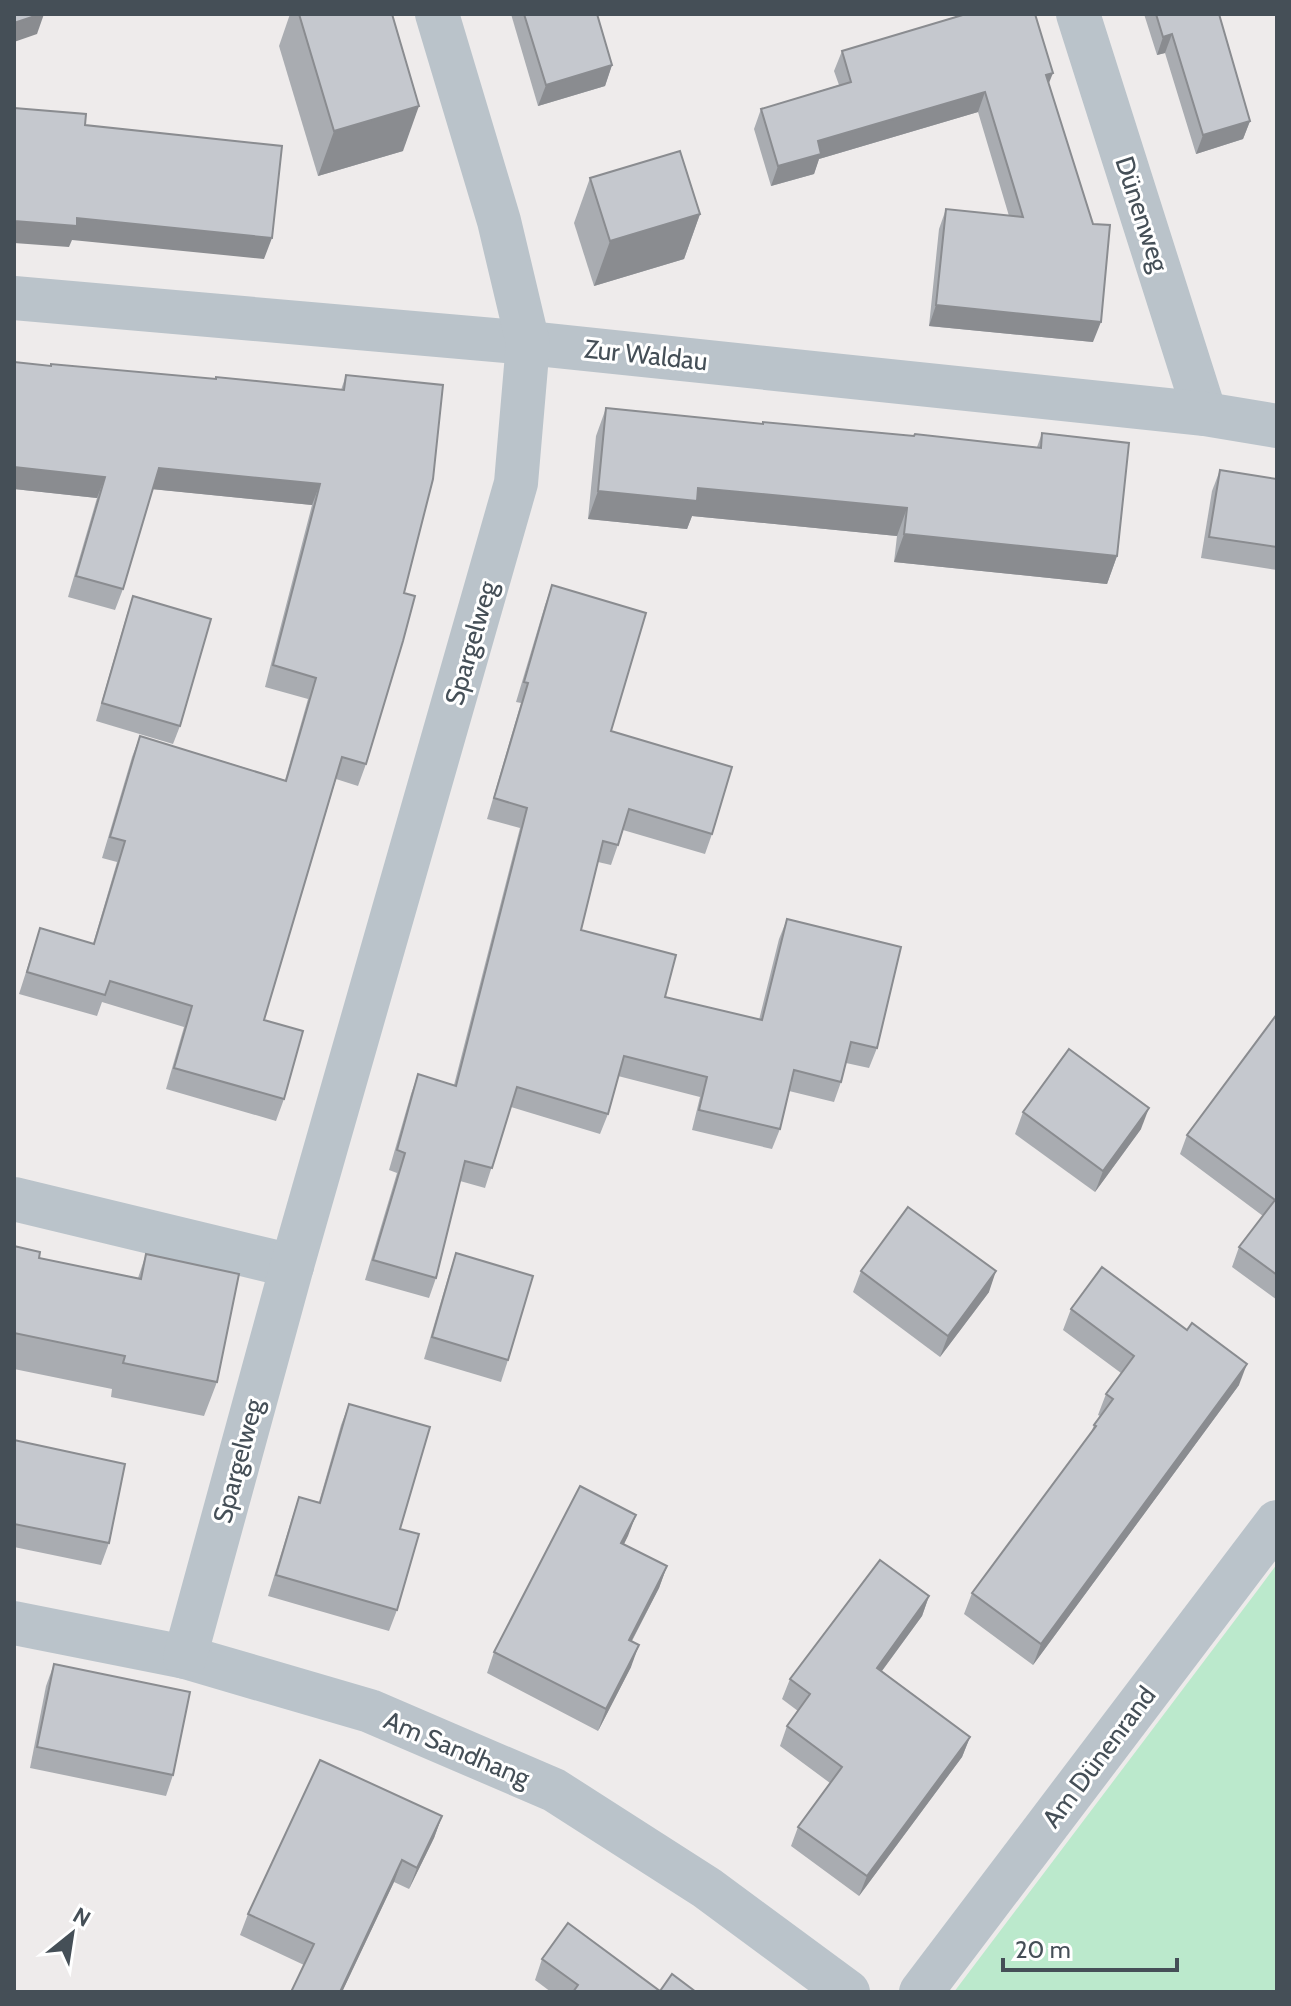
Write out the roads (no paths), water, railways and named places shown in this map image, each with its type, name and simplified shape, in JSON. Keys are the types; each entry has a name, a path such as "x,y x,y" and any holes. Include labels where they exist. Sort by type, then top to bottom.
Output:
{"street":[{"name":"Spargelweg","path":"185,1657 292,1266 516,483 528,343 499,221 437,14"},
{"name":"Dünenweg","path":"1078,14 1205,414"},
{"name":"Zur Waldau","path":"14,298 528,343 1205,414 1277,426"},
{"path":"14,1199 292,1266"},
{"name":"Am Dünenrand","path":"921,1992 1277,1522"},
{"name":"Am Sandhang","path":"14,1623 185,1657 370,1711 554,1790 707,1888 848,1992"}]}
